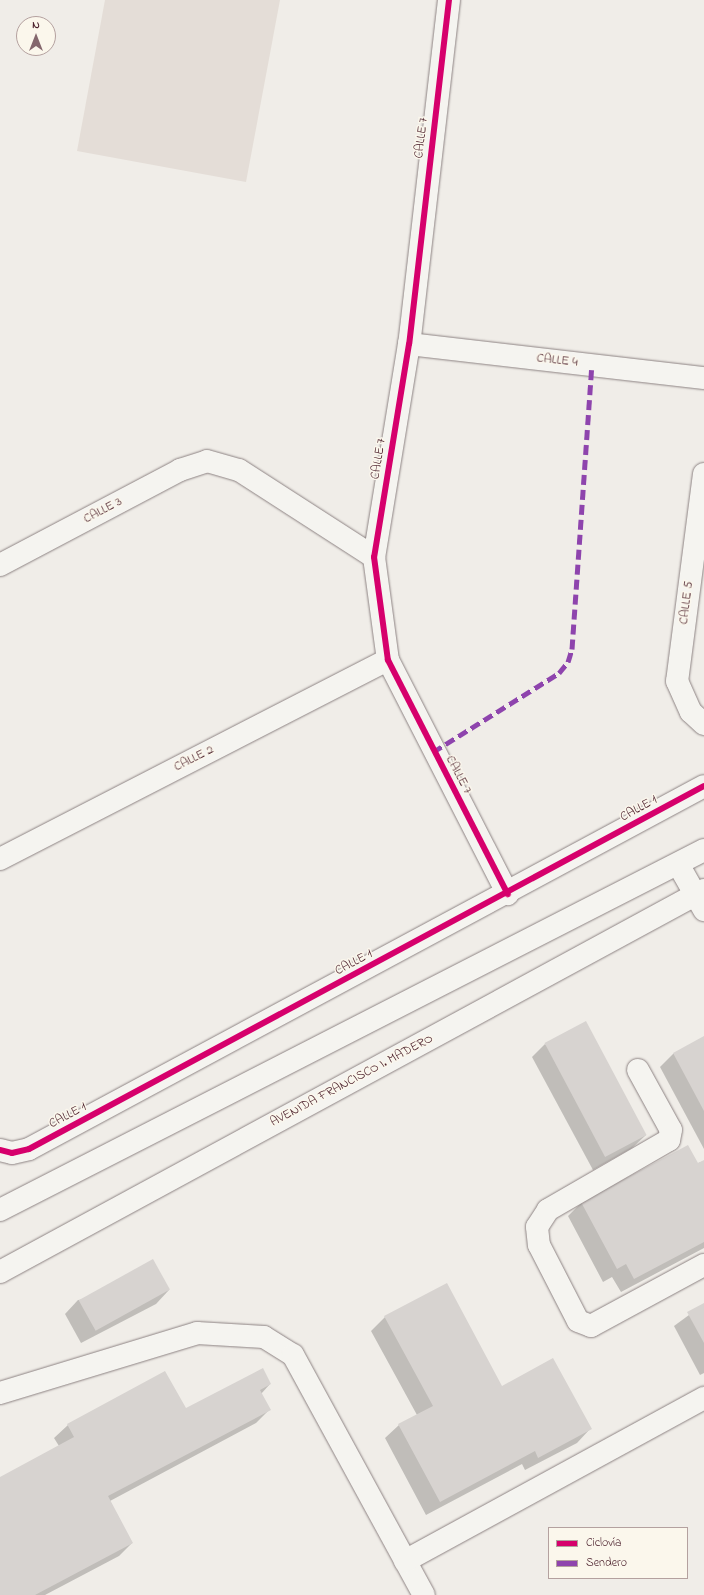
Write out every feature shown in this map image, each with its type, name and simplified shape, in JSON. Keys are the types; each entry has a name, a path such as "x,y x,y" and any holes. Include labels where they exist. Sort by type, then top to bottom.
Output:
{"street":[{"name":"CALLE 7","path":"449,0 409,344 374,557 388,660 508,894"},
{"name":"CALLE 4","path":"409,344 704,378"},
{"name":"CALLE 3","path":"0,565 180,470 207,461 239,470 374,557"},
{"name":"CALLE 5","path":"704,474 677,681 692,712 704,724"},
{"name":"CALLE 2","path":"0,859 388,660"},
{"name":"CALLE 1","path":"6,1151 36,1146 508,894 704,786"},
{"path":"0,1210 704,850"},
{"path":"678,864 701,898"},
{"name":"AVENIDA FRANCISCO I. MADERO","path":"0,1272 701,898"},
{"path":"638,1070 670,1130 669,1140 548,1210 537,1227 539,1246 578,1321 591,1326 704,1265"},
{"path":"0,1393 197,1333 264,1337 293,1355 424,1595"},
{"path":"405,1561 704,1398"}],"shaded area":[{"path":"105,0 280,0 246,182 77,151"}],"building":[{"path":"586,1021 647,1135 605,1157 545,1043"},
{"path":"704,1036 704,1111 673,1053"},
{"path":"688,1145 698,1163 704,1160 704,1242 634,1279 626,1264 617,1269 581,1202"},
{"path":"153,1259 170,1290 96,1331 79,1300"},
{"path":"447,1283 502,1386 553,1358 592,1429 538,1458 535,1451 440,1502 398,1424 433,1406 384,1316"},
{"path":"704,1303 704,1343 687,1312"},
{"path":"263,1368 271,1384 260,1390 271,1410 108,1496 133,1543 35,1595 0,1595 0,1477 74,1437 67,1424 165,1371 186,1408"}],"marked path":[{"path":"433,752 559,673 568,662 572,649 592,365"}],"cycle path":[{"path":"449,0 409,344 374,557 388,660 508,894"},
{"path":"0,1150 12,1153 29,1149 704,786"}]}
